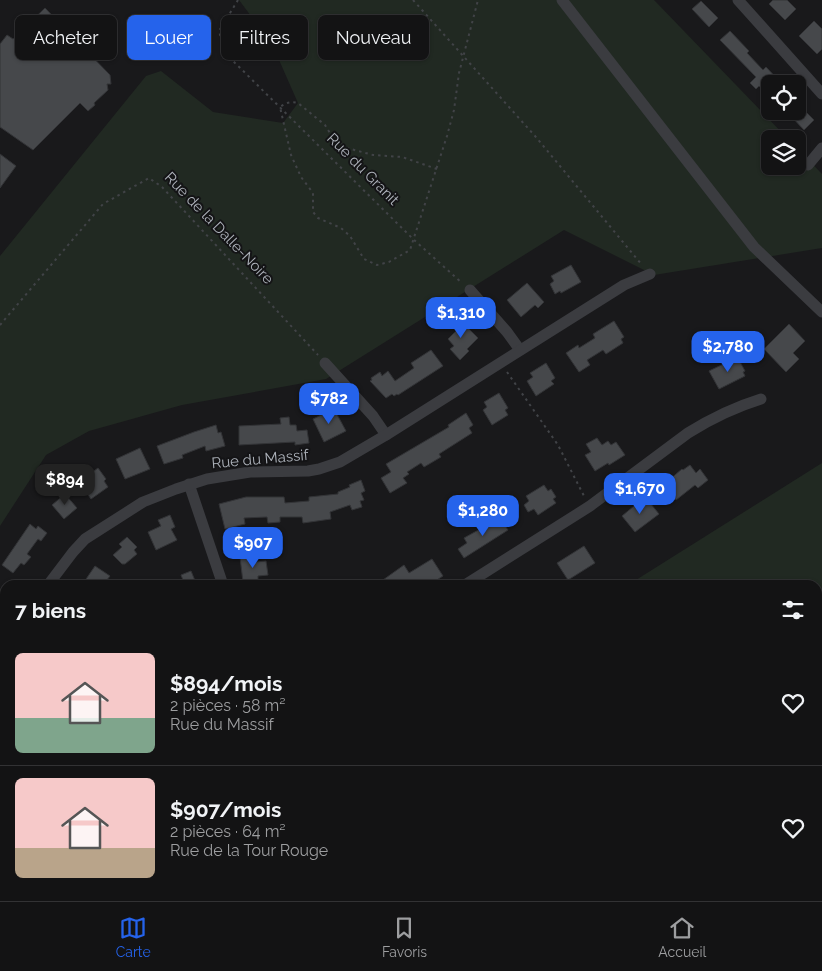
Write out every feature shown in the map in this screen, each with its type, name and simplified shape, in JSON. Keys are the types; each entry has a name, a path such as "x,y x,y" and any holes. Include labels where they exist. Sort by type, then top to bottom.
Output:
{"street":[{"path":"562,0 754,247 822,312"},
{"path":"738,0 822,94"},
{"path":"808,165 822,148"},
{"name":"Rue du Massif","path":"52,580 85,539 143,502 189,484 229,475 319,469 354,455 624,285 650,274"},
{"path":"470,290 507,332 520,350"},
{"path":"326,363 373,416 386,435"},
{"path":"474,580 590,506 705,422 736,407 761,400"},
{"path":"189,484 221,580"}],"path":[{"name":"Rue du Granit","path":"238,0 219,31 225,53 413,239 470,290"},
{"path":"413,0 535,136 650,274"},
{"path":"437,168 402,157 374,155 347,148 333,138 326,125 298,103 286,103 280,107 291,155 301,177 313,193 313,212 318,218 341,228 350,236 364,259 377,265 389,262 410,250 437,168 454,110 463,56 478,0"},
{"name":"Rue de la Dalle-Noire","path":"0,325 103,204 149,178 162,187 326,363"},
{"path":"500,362 558,446 585,498"}],"shaded area":[{"path":"239,0 654,0 761,111 761,120 770,120 779,130 761,130 761,175 806,175 806,157 822,174 822,248 654,275 564,230 326,379 182,405 89,431 46,455 0,526 0,256 146,76 161,71 213,112 283,123 298,103 279,60 308,60 308,15 250,15"},
{"path":"822,463 822,580 636,580"}],"building":[{"path":"773,0 787,0 796,9 785,20 769,4"},
{"path":"701,1 718,18 709,27 692,9"},
{"path":"45,8 52,15 38,15"},
{"path":"814,21 822,29 822,49 817,54 799,36"},
{"path":"730,31 749,51 747,53 763,70 766,67 774,75 761,75 761,88 759,86 756,89 750,83 756,77 720,40"},
{"path":"7,35 13,39 15,37 15,60 95,60 110,75 111,84 107,84 108,90 94,103 95,105 88,111 80,103 33,150 0,127 0,44"},
{"path":"806,112 814,120 804,130 795,120 806,120"},
{"path":"0,154 16,166 0,188"},
{"path":"571,265 581,282 561,293 560,291 555,294 550,284 554,281 551,276"},
{"path":"527,283 544,302 538,308 535,305 521,317 507,300"},
{"path":"458,318 478,338 467,349 469,351 460,360 450,349 454,346 448,339 456,331 450,325"},
{"path":"614,321 624,337 621,339 623,343 606,354 603,350 587,360 590,365 579,372 566,353 578,345 579,348 595,338 593,334"},
{"path":"789,324 805,341 793,353 799,359 786,372 764,349"},
{"path":"431,350 443,366 398,395 394,396 392,394 386,398 370,381 372,380 371,378 380,372 382,376 388,371 395,381 414,368 411,363"},
{"path":"736,358 745,371 743,372 745,376 719,389 709,371"},
{"path":"546,363 555,378 551,381 554,384 536,396 527,381 533,377 530,373"},
{"path":"499,393 508,408 505,410 508,415 492,425 483,410 487,407 484,402"},
{"path":"334,409 346,431 324,442 313,419"},
{"path":"466,413 473,425 469,428 472,433 439,454 441,457 424,467 421,463 407,472 409,474 403,478 407,483 390,493 381,478 391,472 386,464 449,427 448,425"},
{"path":"289,417 290,425 296,425 297,431 307,430 309,443 295,445 295,442 239,445 239,426 281,424 280,418"},
{"path":"216,425 218,433 221,432 225,446 206,451 205,446 182,455 183,458 164,464 157,446"},
{"path":"597,438 602,445 608,441 611,445 616,442 625,455 595,471 585,455 591,452 586,444"},
{"path":"140,448 150,469 125,479 116,459"},
{"path":"690,465 696,473 700,469 708,480 698,488 695,485 676,500 662,486 682,469"},
{"path":"98,468 106,479 104,481 108,487 91,499 79,482"},
{"path":"361,480 365,491 361,493 364,500 360,501 362,507 352,510 350,505 330,512 331,519 303,523 302,517 280,517 280,522 268,523 267,517 244,518 245,524 225,529 219,504 246,497 284,497 285,503 309,501 309,497 338,494 338,492 350,487 349,485"},
{"path":"544,485 548,491 551,489 556,497 553,499 556,503 538,515 534,509 528,512 524,505 529,501 526,496"},
{"path":"65,494 77,508 64,519 52,505"},
{"path":"647,499 659,514 635,532 622,516 640,501 642,503"},
{"path":"170,515 175,527 171,529 177,540 156,550 148,532 161,526 158,520"},
{"path":"500,518 508,530 464,558 458,549 467,543 464,538"},
{"path":"30,524 36,529 38,526 47,533 41,541 38,539 27,554 31,557 24,565 21,563 13,573 2,565"},
{"path":"127,537 137,547 134,550 137,554 125,564 122,564 113,555 122,547 119,544"},
{"path":"584,546 595,563 568,580 557,563"},
{"path":"255,555 256,562 266,561 268,575 258,576 258,580 243,580 240,557"},
{"path":"432,559 443,576 437,580 383,580 404,565 409,573"},
{"path":"95,566 110,576 107,580 85,580"},
{"path":"191,571 195,580 183,580 181,575"}]}
